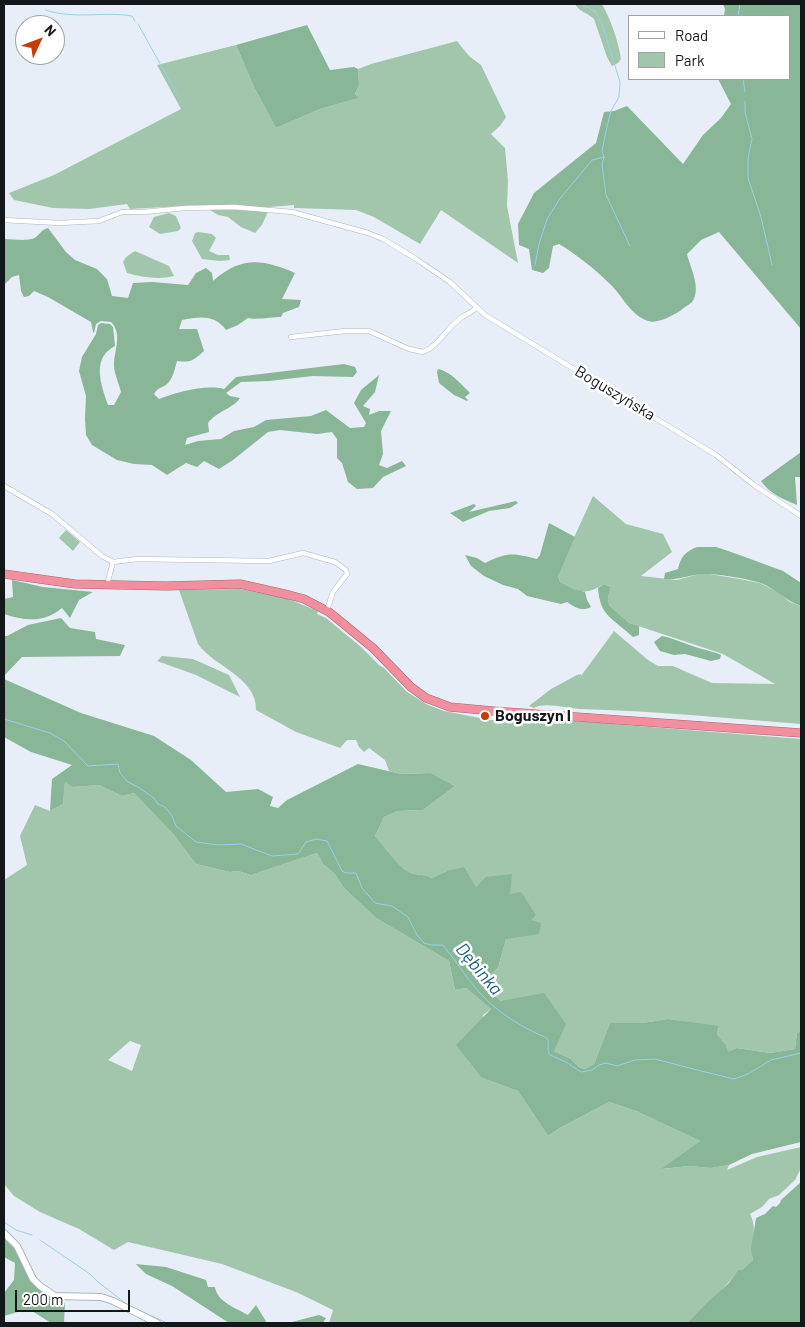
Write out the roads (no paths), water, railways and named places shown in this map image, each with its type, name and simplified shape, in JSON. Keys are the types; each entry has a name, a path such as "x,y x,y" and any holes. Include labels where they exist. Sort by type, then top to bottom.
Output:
{"highway":[{"path":"4,574 47,581 107,585 240,584 304,599 327,610 373,648 411,688 443,705 493,711 801,733"}],"street":[{"name":"Boguszyńska","path":"4,220 59,223 99,221 122,212 234,207 292,212 352,228 383,239 416,258 450,282 485,315 716,455 752,483 801,516"},
{"path":"291,337 345,331 369,331 409,349 423,352 431,348 456,321 473,312 477,306"},
{"path":"4,486 52,514 102,556 113,562 137,559 269,561 297,553 312,555 335,562 346,570 345,577 333,592 327,610"},
{"path":"107,585 113,562"},
{"path":"4,1233 17,1246 34,1279 40,1286 55,1296 88,1296 113,1301 154,1323"}],"waterway":[{"path":"580,4 595,11 602,24 620,82 619,97 611,111 606,131 602,151 604,157 602,164 606,195 630,246"},
{"path":"738,15 740,4"},
{"path":"45,10 78,15 110,14 132,16 135,21"},
{"path":"138,24 178,96"},
{"path":"743,80 745,92"},
{"path":"745,101 745,112 752,139 748,158 748,178 761,217 772,265"},
{"path":"535,265 547,219 559,200 592,160 604,157"},
{"name":"Dębinka","path":"4,719 50,733 64,741 88,766 118,764 120,773 128,782 165,807 172,816 176,826 196,842 218,845 241,844 272,856 298,854 306,842 316,839 327,841 342,871 356,873 362,888 375,903 392,906 408,917 417,935 424,943 443,945 486,1000 510,1019 547,1038 550,1055 566,1062 581,1072 592,1070 606,1063 617,1066 635,1060 655,1059 734,1079 748,1074 771,1060 801,1053"},
{"path":"4,1222 16,1230 32,1235"},
{"path":"40,1240 90,1274 128,1305 167,1323"}],"place":[{"name":"Boguszyn I","path":"485,716"}]}
